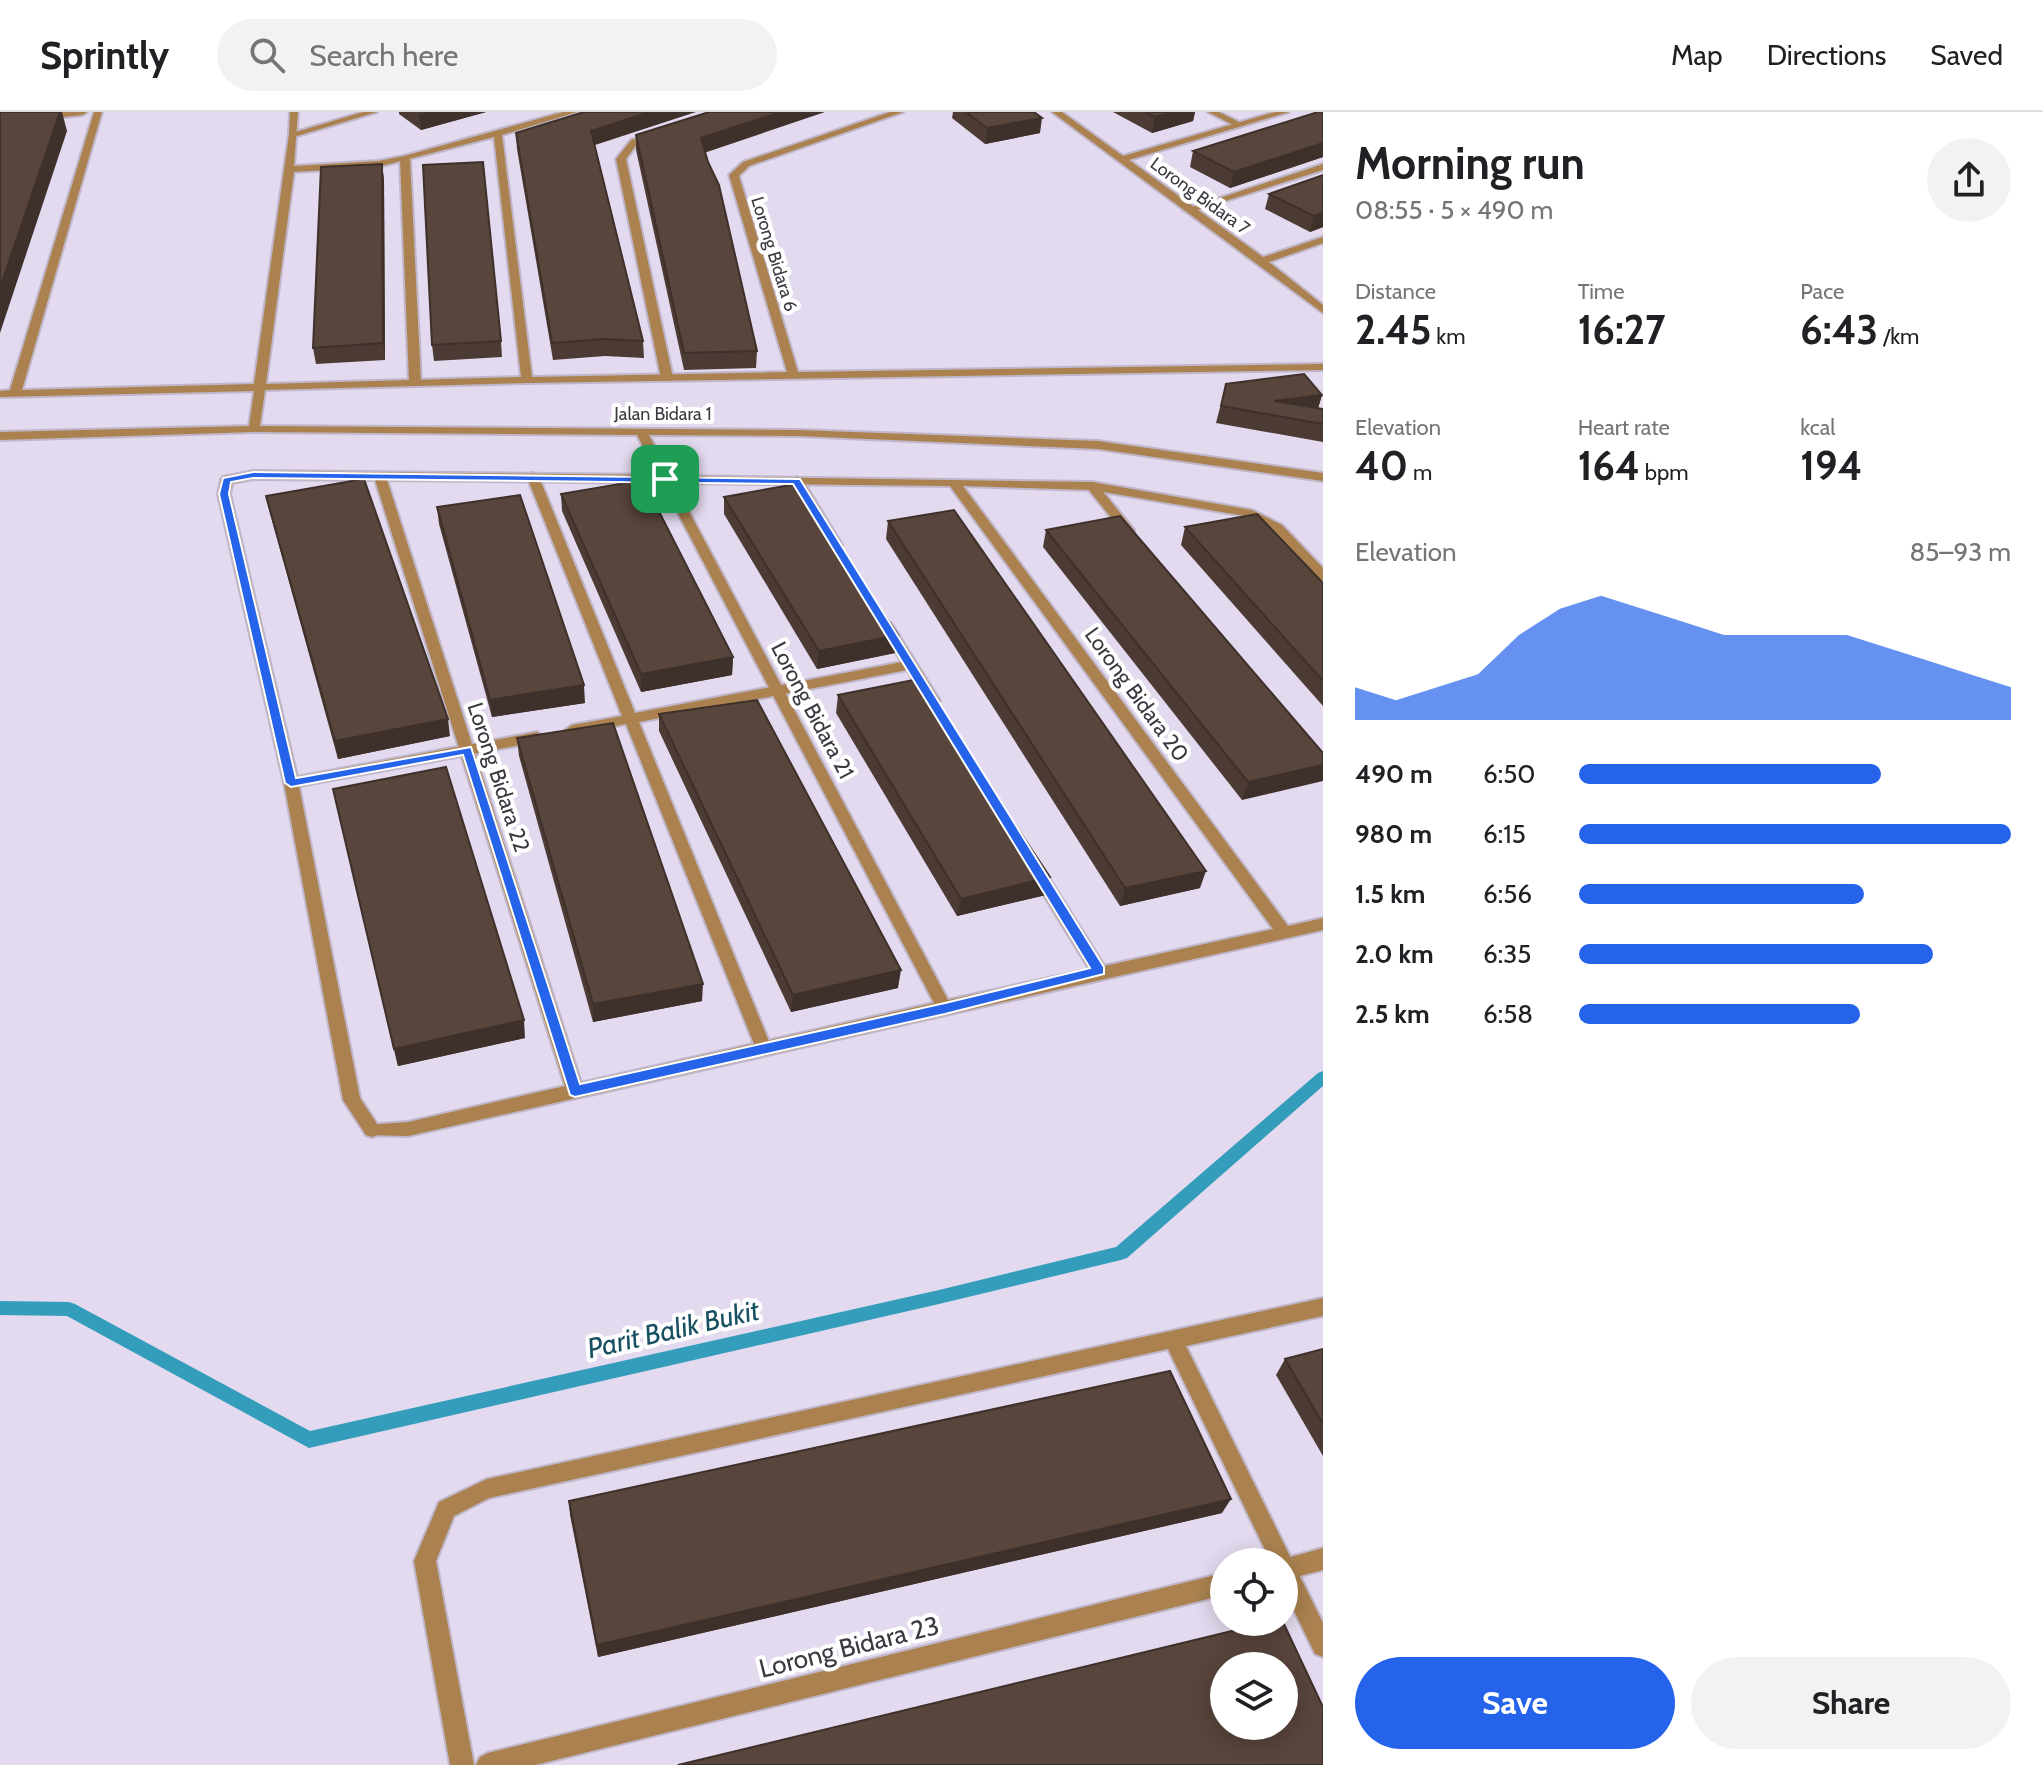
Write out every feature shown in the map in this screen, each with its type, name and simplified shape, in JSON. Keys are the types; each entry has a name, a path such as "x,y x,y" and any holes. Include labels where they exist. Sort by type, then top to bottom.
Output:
{"street":[{"path":"0,121 83,112"},
{"path":"15,394 98,112"},
{"path":"254,429 294,134 294,112"},
{"path":"294,134 373,112"},
{"path":"289,169 378,164 405,159 573,112"},
{"name":"Lorong Bidara 6","path":"794,376 734,175 746,164 899,112"},
{"name":"Lorong Bidara 7","path":"1056,112 1262,261 1323,310"},
{"path":"1212,112 1240,125"},
{"path":"1123,159 1285,112"},
{"path":"661,133 634,142 621,159 667,378"},
{"path":"498,135 527,380"},
{"path":"405,159 415,382"},
{"path":"1188,210 1323,167"},
{"path":"1262,261 1323,240"},
{"path":"0,394 260,385 1323,367"},
{"name":"Jalan Bidara 1","path":"0,436 254,429 799,433 1098,445 1323,477"},
{"name":"Lorong Bidara 21","path":"641,432 945,1009"},
{"path":"1323,576 1278,528 1248,513 1092,486 253,475 227,480 224,494 291,783 352,1100 372,1130 408,1129 945,1009 1099,971 1323,924"},
{"name":"Lorong Bidara 22","path":"380,476 575,1091"},
{"path":"533,477 764,1049"},
{"path":"797,481 845,560"},
{"name":"Lorong Bidara 20","path":"954,482 1284,932"},
{"path":"1092,486 1142,548"},
{"path":"878,613 943,718"},
{"path":"291,783 910,665"},
{"path":"1025,851 1099,971"},
{"path":"462,1765 425,1561 446,1509 487,1489 1323,1307"},
{"path":"1174,1341 1275,1548"},
{"path":"1298,1564 1323,1559"},
{"name":"Lorong Bidara 23","path":"488,1765 1210,1587"},
{"path":"1298,1595 1323,1646"}],"building":[{"path":"0,112 60,112 0,288"},
{"path":"584,112 650,112 591,131 643,341 605,339 552,343 516,133"},
{"path":"709,112 781,112 701,138 719,185 757,351 684,353 636,135"},
{"path":"966,112 1034,112 1042,118 987,128"},
{"path":"1145,112 1175,112 1155,117"},
{"path":"1323,112 1323,143 1234,172 1193,151"},
{"path":"483,162 501,341 432,345 423,165"},
{"path":"382,164 383,343 313,348 321,167"},
{"path":"1323,175 1323,213 1314,216 1269,194"},
{"path":"1304,374 1322,395 1274,401 1323,409 1323,424 1221,406 1226,384"},
{"path":"364,479 448,719 335,741 266,496"},
{"path":"643,480 733,657 641,674 561,494"},
{"path":"796,484 898,635 819,651 724,497"},
{"path":"520,495 584,685 490,700 437,507"},
{"path":"954,510 1206,871 1125,888 888,521"},
{"path":"1257,514 1323,583 1323,681 1185,527"},
{"path":"1120,516 1323,753 1323,765 1248,782 1046,530"},
{"path":"918,679 1050,877 961,899 838,695"},
{"path":"757,700 901,970 793,995 659,714"},
{"path":"613,723 703,984 593,1004 517,738"},
{"path":"446,767 524,1020 394,1049 333,789"},
{"path":"1323,1349 1323,1424 1285,1359"},
{"path":"1170,1371 1231,1499 597,1645 569,1501"},
{"path":"1211,1636 1290,1636 1297,1652 1210,1652 1210,1740 1298,1740 1298,1654 1323,1707 1323,1765 678,1765"}],"waterway":[{"name":"Parit Balik Bukit","path":"0,1308 69,1309 309,1440 1121,1253 1323,1077"}],"route":[{"path":"253,475 665,479 797,481 1099,971 945,1009 575,1091 467,750 291,783 224,494 227,480 253,475"}]}
